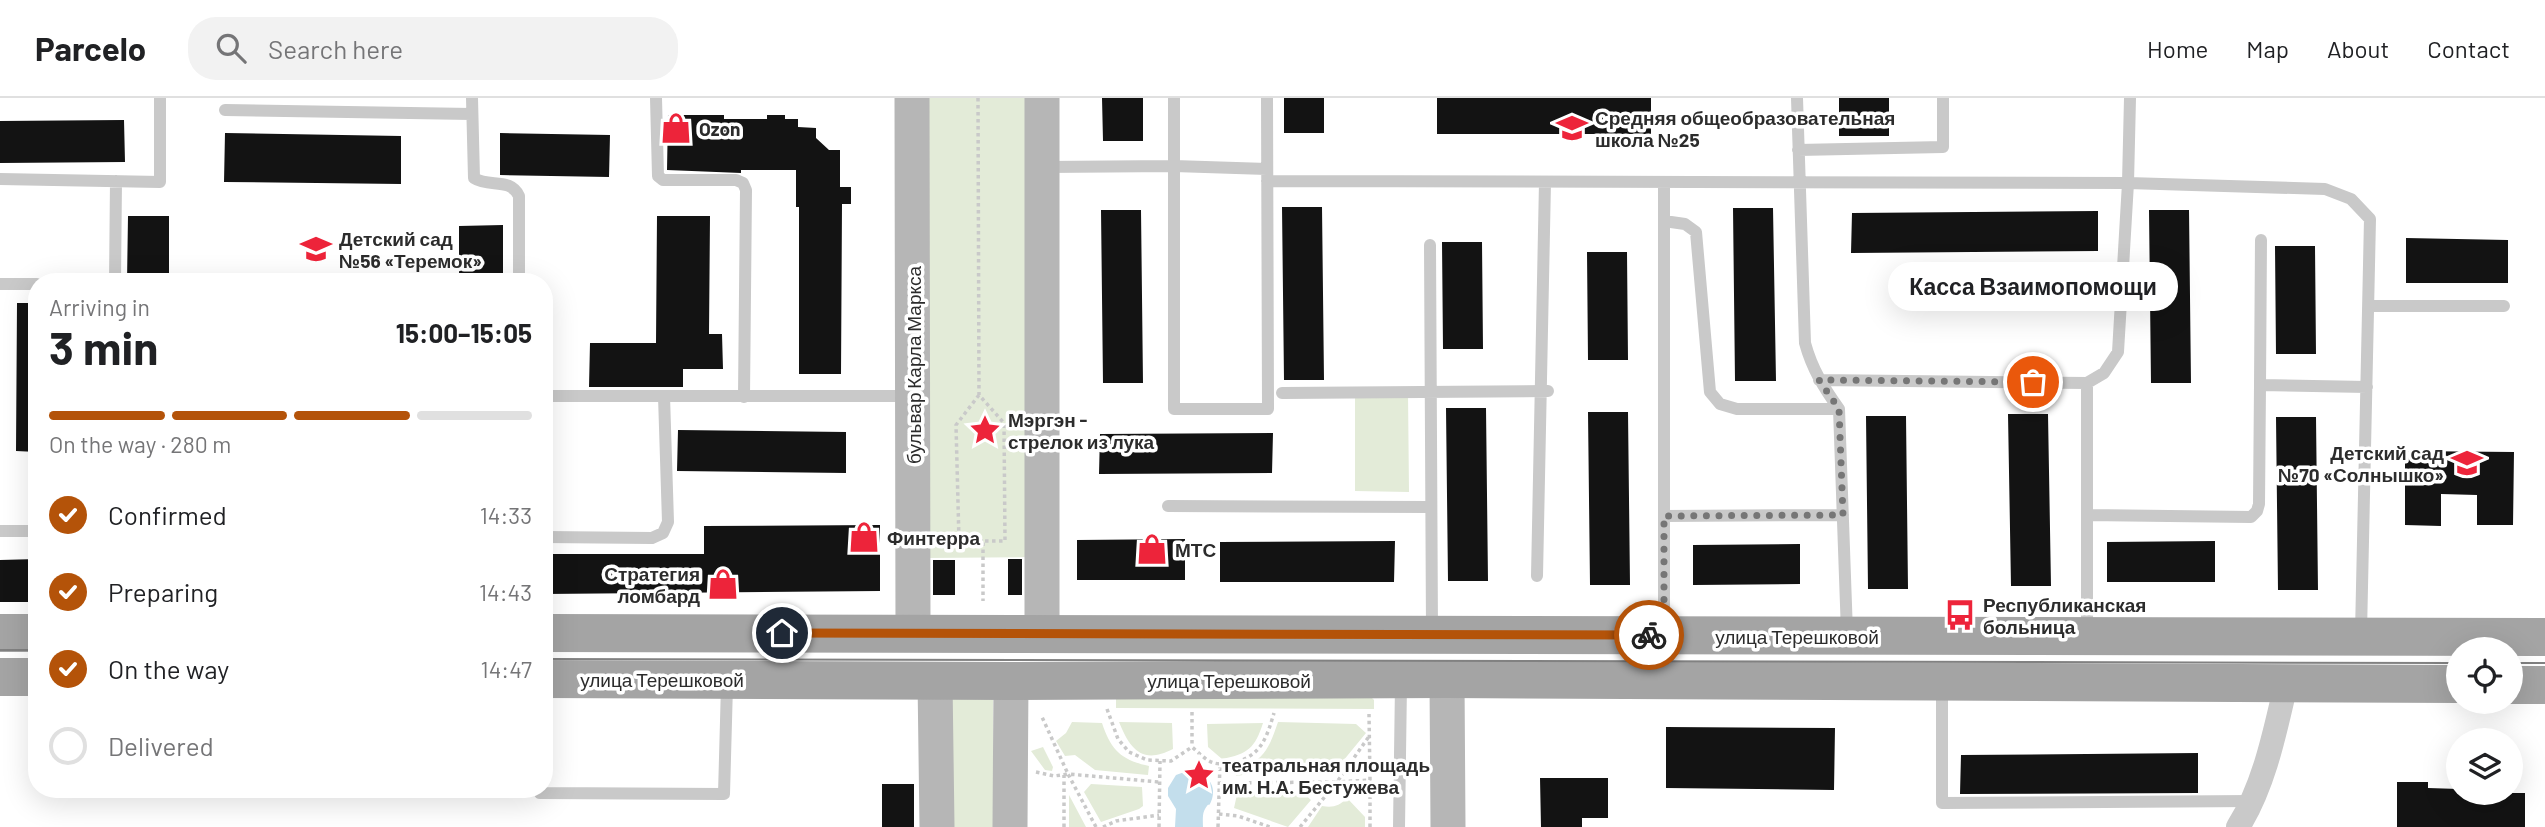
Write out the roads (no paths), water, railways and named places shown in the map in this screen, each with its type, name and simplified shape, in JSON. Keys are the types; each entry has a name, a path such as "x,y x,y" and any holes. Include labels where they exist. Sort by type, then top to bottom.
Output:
{"main road":[{"path":"0,633 28,633"},
{"name":"улица Терешковой","path":"553,633 2545,637"},
{"path":"1439,634 1447,679"},
{"path":"0,677 28,677"},
{"name":"улица Терешковой","path":"553,679 1447,679 2446,684"},
{"path":"2523,685 2545,685"}],"street":[{"name":"бульвар Карла Маркса","path":"912,98 913,633"},
{"path":"1042,98 1042,633"},
{"path":"1447,679 1448,827"},
{"path":"936,680 937,827"},
{"path":"1010,827 1011,681"},
{"path":"2238,827 2252,801 2275,732 2286,684"}],"lane":[{"path":"0,179 160,182 160,98"},
{"path":"472,98 474,178 478,181 507,184 515,188 519,196 519,273"},
{"path":"656,98 658,176 663,180 736,180 743,183 746,190 744,397"},
{"path":"1174,98 1174,410 1268,410 1267,98"},
{"path":"1797,98 1805,343 1810,364 1839,409 1847,637"},
{"path":"1798,150 1943,147 1943,98"},
{"path":"1819,380 2087,383 2105,373 2118,352 2130,98"},
{"path":"225,110 472,114"},
{"path":"1042,167 1174,166 1268,175 1545,182 2128,183 2325,189 2351,199 2370,219 2361,636"},
{"path":"116,181 116,273"},
{"path":"1537,576 1544,392 1545,182"},
{"path":"1664,182 1664,635"},
{"path":"1664,222 1685,224 1696,232 1710,392 1720,404 1737,409 1839,409"},
{"path":"2087,515 2251,517 2257,512 2261,240"},
{"path":"1430,245 1431,507 1439,634"},
{"path":"0,284 28,284"},
{"path":"2369,306 2504,306"},
{"path":"2087,383 2087,635"},
{"path":"2260,385 2367,387"},
{"path":"1282,393 1544,392"},
{"path":"553,396 913,396"},
{"path":"553,537 652,538 663,533 668,522 664,396"},
{"path":"1168,506 1431,507"},
{"path":"1664,516 1843,515"},
{"path":"0,531 28,531"},
{"path":"553,793 724,794 727,678"},
{"path":"1399,827 1401,679"},
{"path":"1942,682 1942,803 2252,801"}],"water":[{"path":"1190,770 1200,773 1208,780 1213,788 1212,799 1204,811 1203,827 1175,827 1176,809 1168,796 1168,788 1176,775"}],"tram line":[{"path":"0,650 28,650"},
{"path":"553,659 2446,663"},
{"path":"2523,663 2545,663"}],"place":[{"name":"Ozon","path":"676,128"},
{"name":"Средняя общеобразовательная школа №25","path":"1572,128"},
{"name":"Детский сад №56 «Теремок»","path":"316,249"},
{"name":"Касса Взаимопомощи","path":"2033,382"},
{"name":"Мэргэн - стрелок из лука","path":"985,430"},
{"name":"Детский сад №70 «Солнышко»","path":"2467,463"},
{"name":"Финтерра","path":"864,537"},
{"name":"МТС","path":"1152,549"},
{"name":"Стратегия ломбард","path":"723,584"},
{"name":"Республиканская больница","path":"1960,615"},
{"name":"театральная площадь им. Н.А. Бестужева","path":"1199,775"}]}
